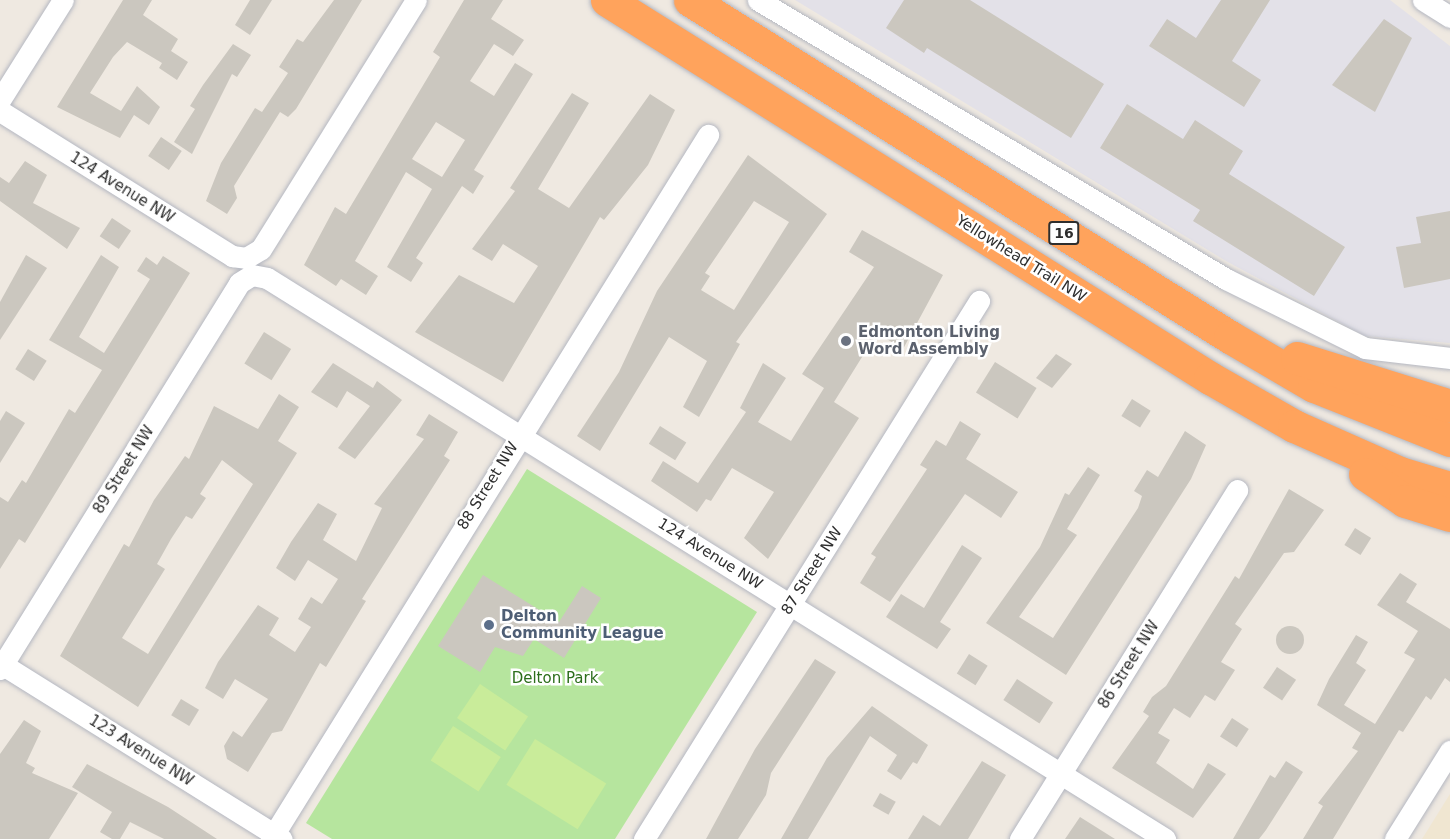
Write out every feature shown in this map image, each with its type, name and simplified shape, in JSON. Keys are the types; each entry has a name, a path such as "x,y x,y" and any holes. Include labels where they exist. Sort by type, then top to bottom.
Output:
{"highway":[{"name":"Yellowhead Trail NW","path":"607,0 1294,426 1400,473 1450,488"},
{"name":"16","path":"690,0 1230,337 1314,386 1450,440"},
{"path":"1230,337 1450,406"},
{"path":"1294,426 1405,501 1450,515"}],"street":[{"path":"0,100 63,0"},
{"name":"89 Street NW","path":"1,666 416,0"},
{"path":"758,0 997,148 1257,295 1365,348 1450,358"},
{"path":"1424,0 1450,17"},
{"name":"124 Avenue NW","path":"0,111 1165,839"},
{"name":"88 Street NW","path":"276,837 520,435 708,135"},
{"name":"87 Street NW","path":"644,839 979,302"},
{"name":"86 Street NW","path":"1020,839 1238,490"},
{"name":"123 Avenue NW","path":"1,666 276,837"},
{"path":"1395,839 1450,751"}],"shaded area":[{"path":"795,0 1390,0 1450,46 1450,343 1365,336 1226,261"},
{"path":"1450,794 1450,839 1422,839"}],"green space":[{"name":"Delton Park","path":"527,469 757,612 615,839 332,839 306,823"},
{"path":"480,684 528,716 505,750 457,718"},
{"path":"453,726 501,757 478,791 431,760"},
{"path":"535,739 606,784 578,829 506,785"}],"building":[{"path":"123,0 152,0 143,15 178,39 171,51 188,62 177,80 159,68 162,63 127,42 113,57 90,93 121,111 137,86 160,107 149,125 134,115 120,138 57,107"},
{"path":"250,0 272,0 250,35 235,25"},
{"path":"334,0 362,0 296,109 288,117 280,112 234,186 237,198 227,214 206,201 221,163 255,108 262,112 288,73 279,67 297,39 303,42"},
{"path":"464,0 503,0 491,19 524,40 513,56 494,44 470,81 494,96 515,63 533,74 474,170 484,176 473,194 462,186 416,258 423,263 411,282 387,267 432,189 406,172 355,261 378,276 366,295 341,279 336,286 304,265 335,207 346,214 440,57 433,52","holes":["436,122 465,140 442,177 412,159"]},
{"path":"904,0 970,0 1104,84 1071,138 927,48 924,53 886,28"},
{"path":"1221,0 1270,0 1232,61 1261,80 1244,107 1149,46 1167,19 1196,38"},
{"path":"1384,19 1412,38 1375,112 1332,85"},
{"path":"233,44 251,55 237,77 232,74 192,154 174,142 195,109 190,106"},
{"path":"572,93 589,103 538,189 569,208 650,94 675,110 648,165 604,220 600,217 503,382 415,332 459,275 514,303 538,266 503,244 492,261 472,249 515,191 510,188"},
{"path":"1127,104 1183,139 1195,120 1243,151 1229,174 1345,247 1314,296 1193,221 1200,210 1100,148"},
{"path":"161,137 182,151 169,170 148,156"},
{"path":"748,155 827,214 736,342 740,344 699,417 683,407 707,361 669,337 600,451 577,436 619,372 657,291","holes":["754,201 789,222 734,310 701,290 710,276 705,273"]},
{"path":"25,161 47,175 33,203 80,228 67,249 0,201 0,177 9,183"},
{"path":"1450,211 1450,279 1404,288 1396,247 1421,243 1416,217"},
{"path":"112,218 131,231 119,249 100,236"},
{"path":"862,230 943,275 903,349 877,333 834,402 859,418 768,559 744,538 774,492 732,468 711,501 706,499 697,512 651,481 663,461 698,483 746,412 740,408 763,363 786,378 758,422 791,441 824,388 802,374 874,267 849,252"},
{"path":"26,255 47,268 0,340 0,302"},
{"path":"101,255 119,267 79,337 104,353 150,279 137,271 146,257 157,265 163,256 190,273 25,543 19,539 0,569 0,497 8,502 22,480 26,483 69,409 75,413 102,370 49,340"},
{"path":"264,332 291,349 272,380 244,363"},
{"path":"28,349 47,361 34,381 15,369"},
{"path":"1056,354 1072,364 1052,388 1036,378"},
{"path":"995,362 1037,388 1017,418 976,393"},
{"path":"333,363 373,388 377,381 402,400 355,459 338,448 370,406 347,391 337,408 311,392"},
{"path":"279,394 299,407 278,441 297,453 138,707 60,656 124,544 129,547 154,500 185,456 189,459 214,406 258,429","holes":["222,460 253,484 148,654 122,638 165,569 157,564 171,539 186,516 192,519 206,498 200,494"]},
{"path":"1132,399 1151,411 1140,428 1121,416"},
{"path":"6,411 25,423 0,463 0,421"},
{"path":"429,414 458,432 444,456 450,460 362,599 366,601 326,667 320,663 282,731 272,733 248,772 227,759 224,746 233,731 242,737 268,699 235,679 223,699 205,688 218,662 258,605 279,618 269,635 295,652 311,627 298,619 311,597 322,604 338,579 308,560 295,581 276,568 318,503 337,514 323,540 356,561 382,508 374,504 424,439 416,435"},
{"path":"960,421 981,434 966,459 1018,492 1001,518 965,494 890,602 860,583 876,557 871,554 927,469 920,465 936,440 946,446"},
{"path":"660,426 686,442 675,460 649,444"},
{"path":"1185,431 1206,445 1191,479 1066,675 986,623 1040,547 1065,493 1069,495 1088,467 1100,475 1067,529 1077,535 1019,617 1053,638 1138,508 1142,496 1134,491 1147,470 1158,477"},
{"path":"1289,489 1324,510 1294,552 1284,553 1235,624 1242,629 1221,662 1235,670 1215,701 1205,695 1190,718 1174,708 1158,733 1170,740 1156,763 1193,789 1208,763 1226,774 1193,818 1112,768 1149,716 1143,712 1152,697 1166,686 1235,576 1239,579"},
{"path":"1355,528 1371,538 1361,555 1344,545"},
{"path":"962,545 982,558 940,622 951,629 937,649 886,617 901,594 924,608"},
{"path":"1400,573 1417,584 1406,602 1450,629 1450,682 1445,678 1431,700 1426,696 1403,732 1399,730 1333,839 1303,839 1323,806 1318,803 1358,751 1352,748 1361,733 1317,705 1329,679 1356,635 1368,642 1356,663 1366,670 1344,705 1375,724 1415,659 1404,653 1418,631 1377,605"},
{"name":"Delton Community League","path":"483,575 559,622 582,586 601,598 564,658 534,639 523,656 495,647 480,672 438,646"},
{"path":"1290,626 1300,630 1304,640 1300,650 1290,654 1280,650 1276,640 1280,630"},
{"path":"969,654 988,666 975,685 957,674"},
{"path":"815,659 836,672 771,773 766,795 738,839 706,839 755,749"},
{"path":"1277,667 1296,680 1282,701 1263,688"},
{"path":"1017,679 1053,702 1039,723 1003,700"},
{"path":"181,699 199,710 189,726 171,715"},
{"path":"872,706 928,745 917,764 913,762 901,780 887,771 897,755 870,736 808,839 781,839 827,758"},
{"path":"1232,718 1249,729 1237,747 1220,736"},
{"path":"24,720 41,731 26,763 35,768 32,773 78,793 49,839 0,839 0,754"},
{"path":"982,761 1006,775 968,839 908,839 923,815 940,826"},
{"path":"1286,761 1303,772 1266,830 1259,839 1233,839 1270,775 1275,778"},
{"path":"87,764 168,807 217,839 164,839 130,822 120,839 112,839 100,832 112,812 72,787"},
{"path":"880,793 896,802 888,815 873,806"},
{"path":"1080,817 1115,839 1065,839"}],"place":[{"name":"Edmonton Living Word Assembly","path":"846,341"},
{"name":"Delton Community League","path":"489,625"}]}
